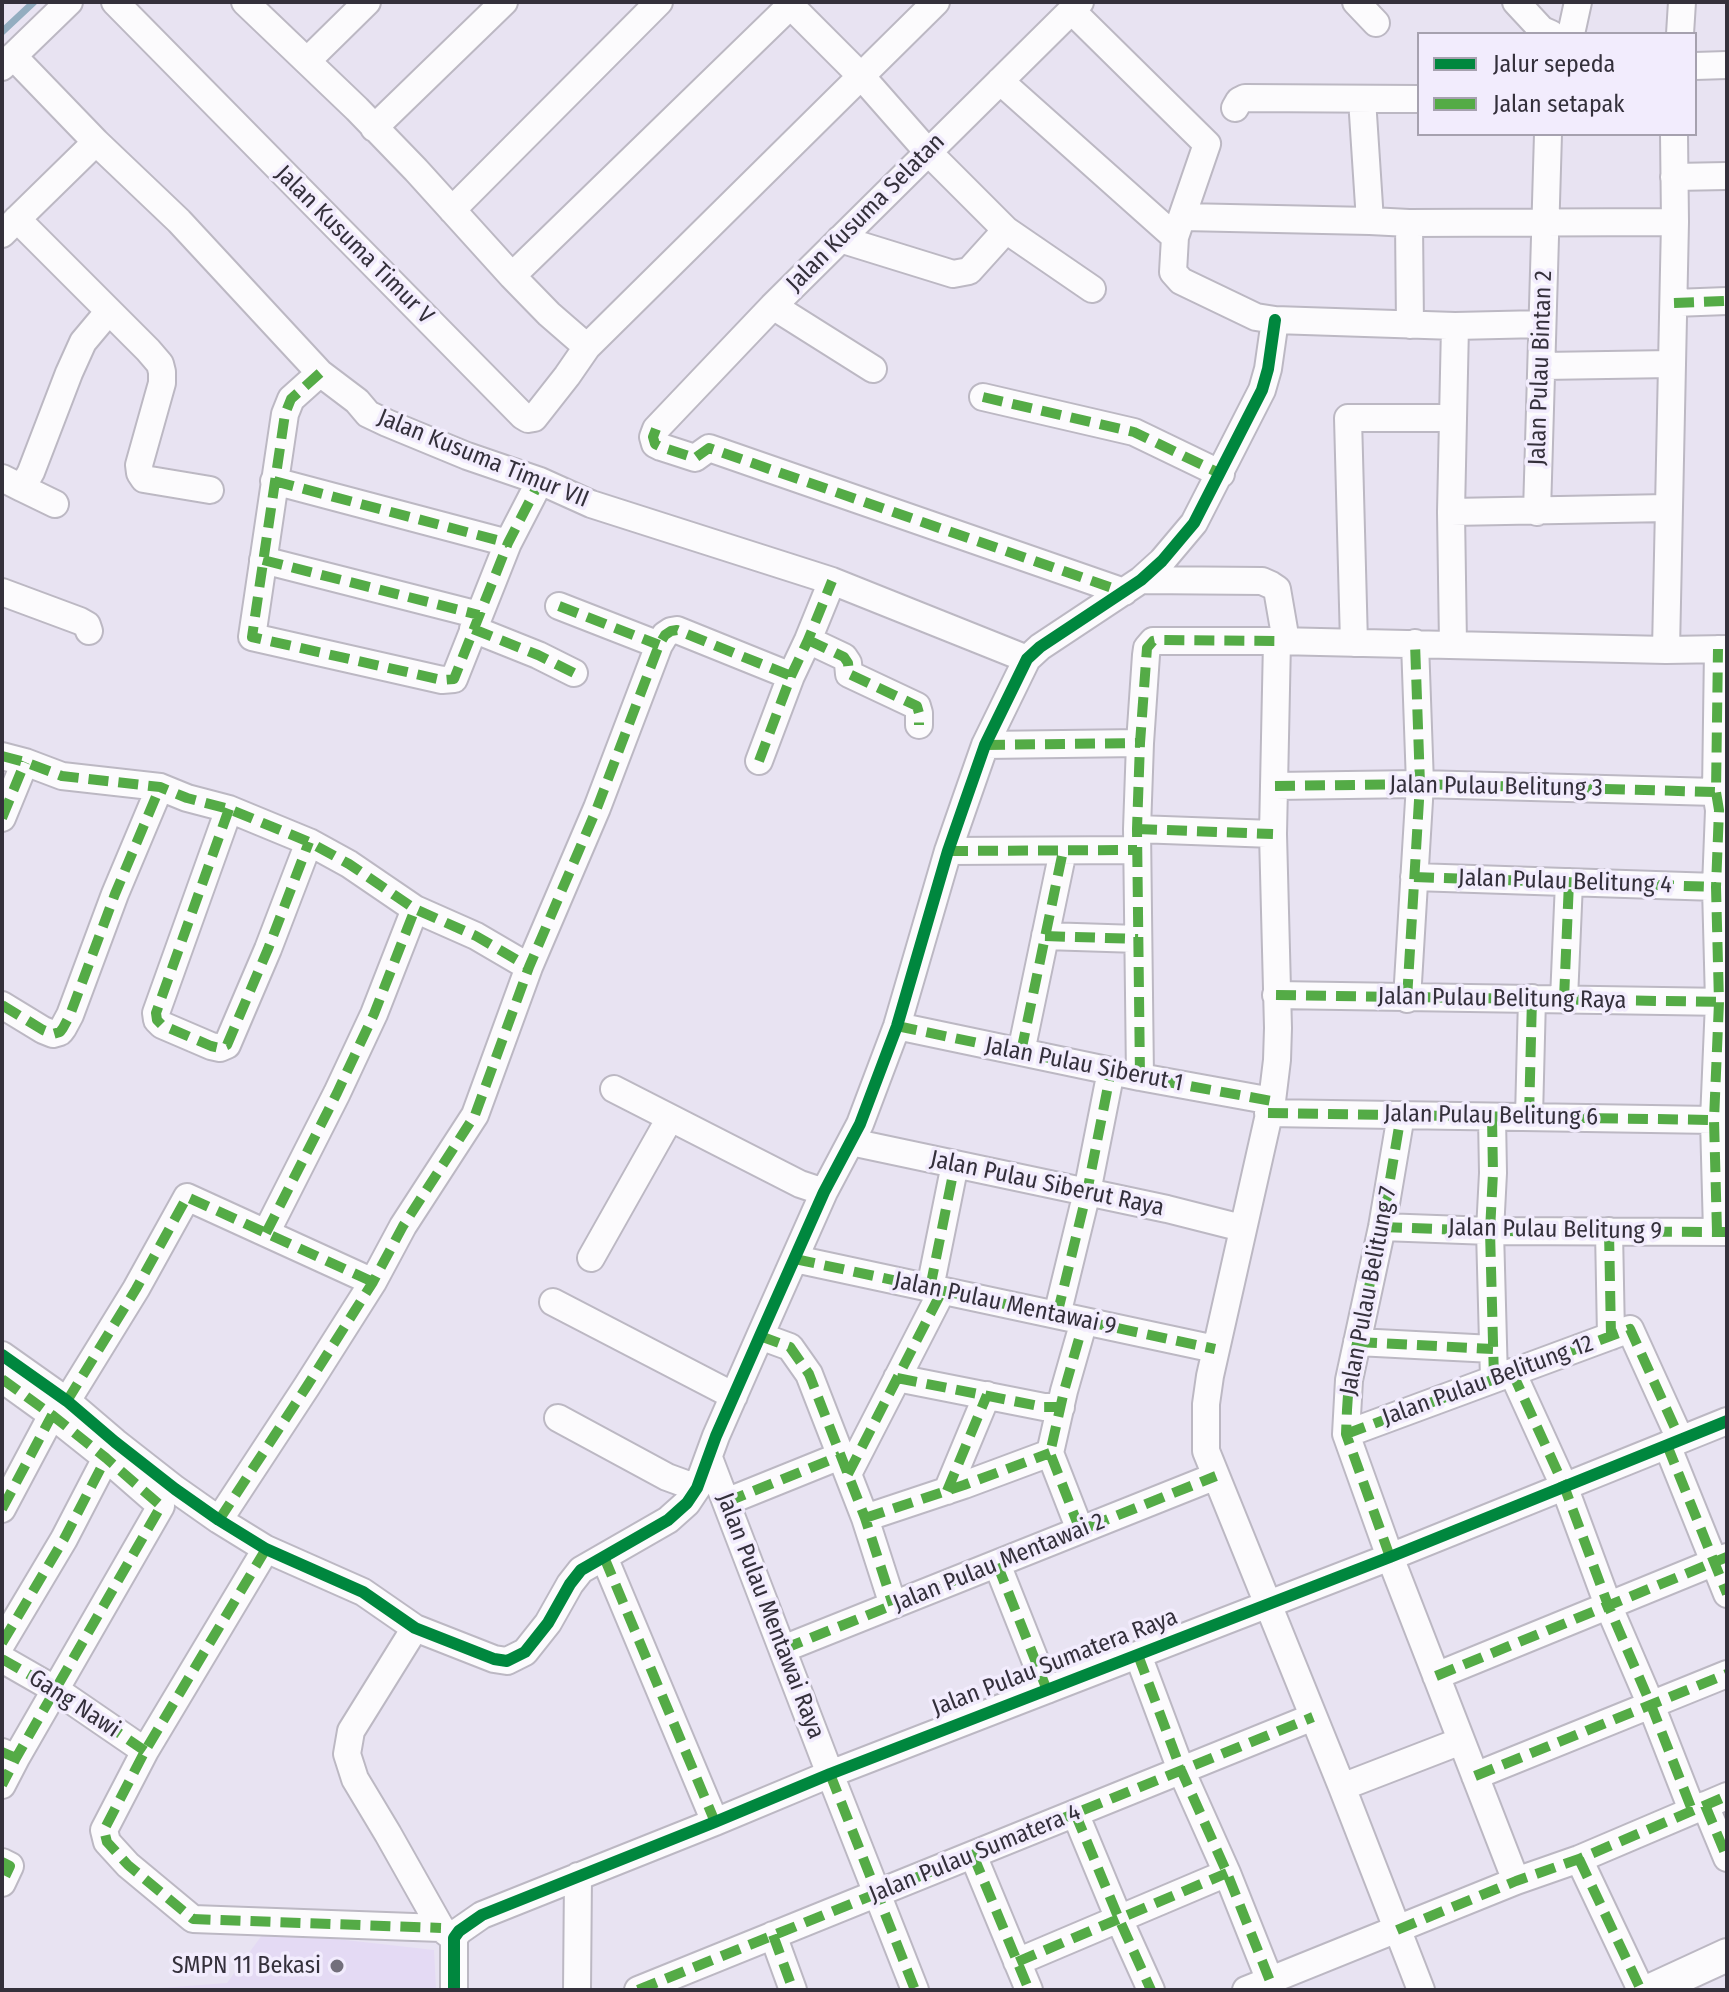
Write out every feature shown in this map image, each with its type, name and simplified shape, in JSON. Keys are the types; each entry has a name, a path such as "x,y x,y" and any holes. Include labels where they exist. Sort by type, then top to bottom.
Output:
{"street":[{"path":"8,62 69,2"},
{"name":"Jalan Kusuma Timur V","path":"115,2 523,416 534,418 587,347"},
{"path":"245,2 374,128 549,314 587,347 936,2"},
{"path":"307,61 367,2"},
{"path":"374,128 504,2"},
{"path":"452,210 659,2"},
{"path":"1356,2 1376,23"},
{"path":"1516,2 1546,32"},
{"path":"1571,32 1578,2"},
{"path":"1680,32 1682,2"},
{"path":"512,276 791,3 928,152 1006,230 1092,289"},
{"path":"1075,6 1207,144 1179,227 1173,272 1181,281 1250,314 1275,320 1455,326 1542,324"},
{"name":"Jalan Kusuma Selatan","path":"1075,6 773,306 656,429 653,437 655,444 695,458 709,448 1132,586"},
{"name":"Jalan Kusuma Timur VII","path":"8,62 179,221 320,373 357,401 368,414 591,504 832,581 1027,659"},
{"path":"1697,66 1727,65"},
{"path":"1000,81 1179,227 1370,221 1546,224 1675,222"},
{"path":"1235,108 1245,98 1417,99"},
{"path":"1362,99 1370,221"},
{"name":"Jalan Pulau Bintan 2","path":"1537,512 1548,136"},
{"path":"1666,650 1674,303 1674,136"},
{"path":"96,142 9,226 109,311 160,364 162,383 139,465 144,479 210,490"},
{"path":"1674,177 1727,176"},
{"path":"1409,223 1410,325"},
{"path":"840,239 961,274 969,271 1006,230"},
{"path":"1674,303 1727,301"},
{"path":"773,306 873,369"},
{"path":"12,483 31,472 83,342 109,311"},
{"path":"2,1379 60,1408 115,1442 175,1489 266,1549 363,1592 415,1628 494,1659 507,1661 525,1652 548,1623 581,1570 668,1520 687,1503 697,1488 824,1192 860,1124 897,1026 948,851 985,745 1027,659 1040,647 1132,586 1162,561 1194,523 1262,390 1275,320"},
{"path":"1453,644 1451,512 1455,326"},
{"path":"1542,366 1672,364"},
{"path":"320,373 291,399 285,414 252,637 447,681 454,679 508,543 540,481"},
{"path":"983,397 1134,432 1221,474"},
{"path":"1354,643 1348,418 1453,418"},
{"path":"274,481 508,543"},
{"path":"12,483 55,504"},
{"path":"1451,512 1668,508"},
{"path":"263,560 476,622 574,673"},
{"path":"759,761 832,581"},
{"path":"1132,586 1262,581 1277,589 1282,641 1273,834 1277,1060 1270,1107 1215,1349 1204,1432 1206,1451 1421,1990"},
{"path":"2,592 80,621 87,625 89,631"},
{"path":"559,606 659,645"},
{"path":"219,1520 373,1282 403,1226 475,1115 529,967 597,808 665,635 677,630 791,676"},
{"path":"808,640 846,659 849,674 917,706 919,725"},
{"path":"1140,1077 1137,840 1147,648 1153,641 1722,649 1721,804 1716,887 1723,1002 1714,1120 1722,1232"},
{"path":"1407,999 1420,784 1415,643"},
{"path":"985,745 1140,743"},
{"path":"2,818 13,759 62,776 160,787 229,809 309,842 349,864 415,909 476,936 529,967"},
{"name":"Jalan Pulau Belitung 3","path":"1275,786 1420,784 1721,804"},
{"path":"2,1005 53,1034 63,1028 160,787"},
{"path":"229,809 156,1013 162,1025 211,1046 220,1048 227,1045 309,842"},
{"path":"948,851 1063,851 1137,840 1273,834"},
{"path":"1021,1052 1063,851"},
{"name":"Jalan Pulau Belitung 4","path":"1414,877 1716,887"},
{"path":"1564,999 1569,882"},
{"path":"266,1233 374,1014 415,909"},
{"path":"1045,936 1138,939"},
{"name":"Jalan Pulau Belitung Raya","path":"1276,995 1723,1002"},
{"path":"1529,1117 1532,998"},
{"name":"Jalan Pulau Siberut 1","path":"897,1026 1270,1107"},
{"path":"1057,1315 1087,1192 1111,1071"},
{"path":"614,1089 800,1184 824,1192"},
{"name":"Jalan Pulau Belitung 6","path":"1270,1107 1401,1115 1714,1120"},
{"name":"Jalan Pulau Belitung 7","path":"1401,1115 1382,1227 1349,1380 1346,1434 1390,1557 1516,1881"},
{"path":"1492,1117 1490,1231 1493,1349 1503,1376 1564,1486 1608,1605 1651,1705 1708,1804 1727,1858"},
{"path":"591,1258 670,1118"},
{"name":"Jalan Pulau Siberut Raya","path":"851,1142 1167,1209 1242,1228"},
{"path":"726,1502 844,1465 897,1378 936,1289 955,1164"},
{"path":"2,1509 60,1408 136,1289 187,1197 373,1282"},
{"name":"Jalan Pulau Belitung 9","path":"1382,1227 1490,1231 1722,1232"},
{"path":"1609,1231 1620,1332 1674,1442 1721,1560 1727,1594"},
{"name":"Jalan Pulau Mentawai 9","path":"795,1259 1215,1349"},
{"path":"553,1302 734,1396"},
{"path":"1080,1530 1050,1453 1084,1321"},
{"name":"Jalan Pulau Belitung 12","path":"1346,1434 1620,1332"},
{"path":"760,1336 790,1347 809,1374 865,1518 893,1605"},
{"path":"1357,1342 1493,1349"},
{"path":"2,1355 60,1408 106,1458 161,1506 56,1690 9,1755 2,1785"},
{"path":"897,1378 1044,1407 1061,1407"},
{"path":"947,1491 987,1395"},
{"path":"558,1418 667,1477 697,1488"},
{"name":"Jalan Pulau Sumatera Raya","path":"448,1933 459,1931 482,1915 830,1774 1390,1557 1727,1421"},
{"path":"865,1518 1050,1453"},
{"path":"2,1643 64,1539 106,1458"},
{"name":"Jalan Pulau Mentawai Raya","path":"709,1458 915,1990"},
{"name":"Jalan Pulau Mentawai 2","path":"783,1649 1216,1476"},
{"path":"266,1549 145,1751 104,1830 107,1842 128,1865 193,1919 448,1933"},
{"path":"604,1557 715,1822"},
{"path":"1436,1676 1721,1560"},
{"path":"997,1564 1047,1690"},
{"path":"415,1628 351,1731 347,1754 355,1779 448,1933 454,1990"},
{"path":"1138,1655 1181,1770 1227,1873 1258,1985 1516,1881 1579,1859 1708,1804"},
{"name":"Gang Nawi","path":"2,1659 56,1690 145,1751"},
{"path":"1475,1776 1727,1674"},
{"name":"Jalan Pulau Sumatera 4","path":"638,1990 1313,1717"},
{"path":"1342,1787 1461,1741"},
{"path":"1075,1813 1151,1990"},
{"path":"973,1855 1029,1990"},
{"path":"1579,1859 1641,1990"},
{"path":"2,1862 10,1866 2,1883"},
{"path":"1017,1962 1227,1873"},
{"path":"577,1990 578,1876"},
{"path":"773,1935 793,1990"},
{"path":"1651,1990 1684,1983 1727,1955"}],"shaded area":[{"name":"SMPN 11 Bekasi","path":"265,1931 434,1950 436,1990 160,1990 227,1983"}],"waterway":[{"path":"2,32 34,2"}],"marked path":[{"path":"1674,303 1727,301"},
{"path":"320,373 291,399 285,414 252,637 442,680 454,679 508,543 540,481"},
{"path":"983,397 1134,432 1221,474"},
{"path":"656,429 653,437 655,444 661,447 695,458 709,448 1124,592"},
{"path":"274,481 508,543"},
{"path":"263,560 479,615"},
{"path":"759,761 832,581"},
{"path":"559,606 659,645"},
{"path":"473,629 574,673"},
{"path":"219,1520 373,1282 403,1226 475,1115 529,967 597,808 665,635 677,630 791,676"},
{"path":"808,640 844,657 849,674 917,706 919,725"},
{"path":"1140,1077 1137,829 1147,648 1158,640 1277,641"},
{"path":"1407,999 1420,784 1415,643"},
{"path":"1717,1232 1714,1120 1719,1002 1716,887 1718,649"},
{"path":"985,745 1140,743"},
{"path":"2,756 62,776 160,787 229,809 309,842 349,864 415,909 476,936 529,967"},
{"path":"2,818 25,762"},
{"path":"1275,786 1420,784 1716,792"},
{"path":"2,1005 53,1034 63,1028 160,787"},
{"path":"229,809 156,1013 162,1025 211,1046 220,1048 227,1045 309,842"},
{"path":"1137,829 1273,834"},
{"path":"948,851 1137,850"},
{"path":"1021,1052 1063,851"},
{"path":"1414,877 1716,887"},
{"path":"1564,999 1569,882"},
{"path":"266,1233 374,1014 415,909"},
{"path":"1045,936 1138,939"},
{"path":"1276,995 1727,1002"},
{"path":"1529,1117 1532,998"},
{"path":"897,1026 1272,1101"},
{"path":"1057,1315 1087,1192 1111,1071"},
{"path":"1268,1113 1714,1120"},
{"path":"1390,1557 1346,1434 1349,1380 1382,1227 1401,1115"},
{"path":"1492,1117 1490,1231 1494,1379"},
{"path":"930,1288 955,1164"},
{"path":"67,1401 136,1289 187,1197 373,1282"},
{"path":"1382,1227 1490,1231 1727,1232"},
{"path":"1609,1231 1611,1336"},
{"path":"795,1259 1215,1349"},
{"path":"848,1474 942,1291"},
{"path":"1080,1530 1050,1453 1084,1321"},
{"path":"1346,1434 1630,1329 1680,1439"},
{"path":"760,1336 790,1347 809,1374 865,1518 893,1605"},
{"path":"1357,1342 1493,1349"},
{"path":"1512,1372 1564,1486 1608,1605 1692,1810"},
{"path":"897,1378 1044,1407 1061,1407"},
{"path":"2,1379 106,1458 161,1506 16,1758"},
{"path":"947,1491 987,1395"},
{"path":"2,1509 52,1415"},
{"path":"1667,1445 1727,1594"},
{"path":"865,1518 1050,1453"},
{"path":"726,1502 840,1456"},
{"path":"2,1643 64,1539 106,1458"},
{"path":"783,1649 1216,1476"},
{"path":"266,1549 145,1751 104,1830 107,1842 128,1865 193,1919 441,1928"},
{"path":"604,1557 715,1822"},
{"path":"1436,1676 1727,1557"},
{"path":"997,1564 1047,1690"},
{"path":"1138,1655 1181,1770 1270,1981"},
{"path":"2,1659 56,1690 145,1751"},
{"path":"1475,1776 1727,1674"},
{"path":"638,1990 1313,1717"},
{"path":"2,1752 16,1758 2,1785"},
{"path":"830,1774 915,1990"},
{"path":"1397,1930 1516,1881 1579,1859 1727,1796"},
{"path":"1705,1805 1727,1858"},
{"path":"1075,1813 1151,1990"},
{"path":"973,1855 1029,1990"},
{"path":"1579,1859 1641,1990"},
{"path":"2,1862 10,1866 2,1883"},
{"path":"1017,1962 1227,1873"},
{"path":"773,1935 793,1990"}],"cycle path":[{"path":"2,1355 67,1401 175,1489 266,1549 363,1592 415,1628 494,1659 507,1661 525,1652 548,1623 581,1570 668,1520 687,1503 697,1488 716,1436 824,1192 860,1124 897,1026 948,851 985,745 1027,659 1040,647 1141,580 1162,561 1194,523 1262,390 1275,320"},
{"path":"454,1990 454,1938 482,1915 830,1774 1390,1557 1727,1421"}],"place":[{"name":"SMPN 11 Bekasi","path":"337,1966"}]}
